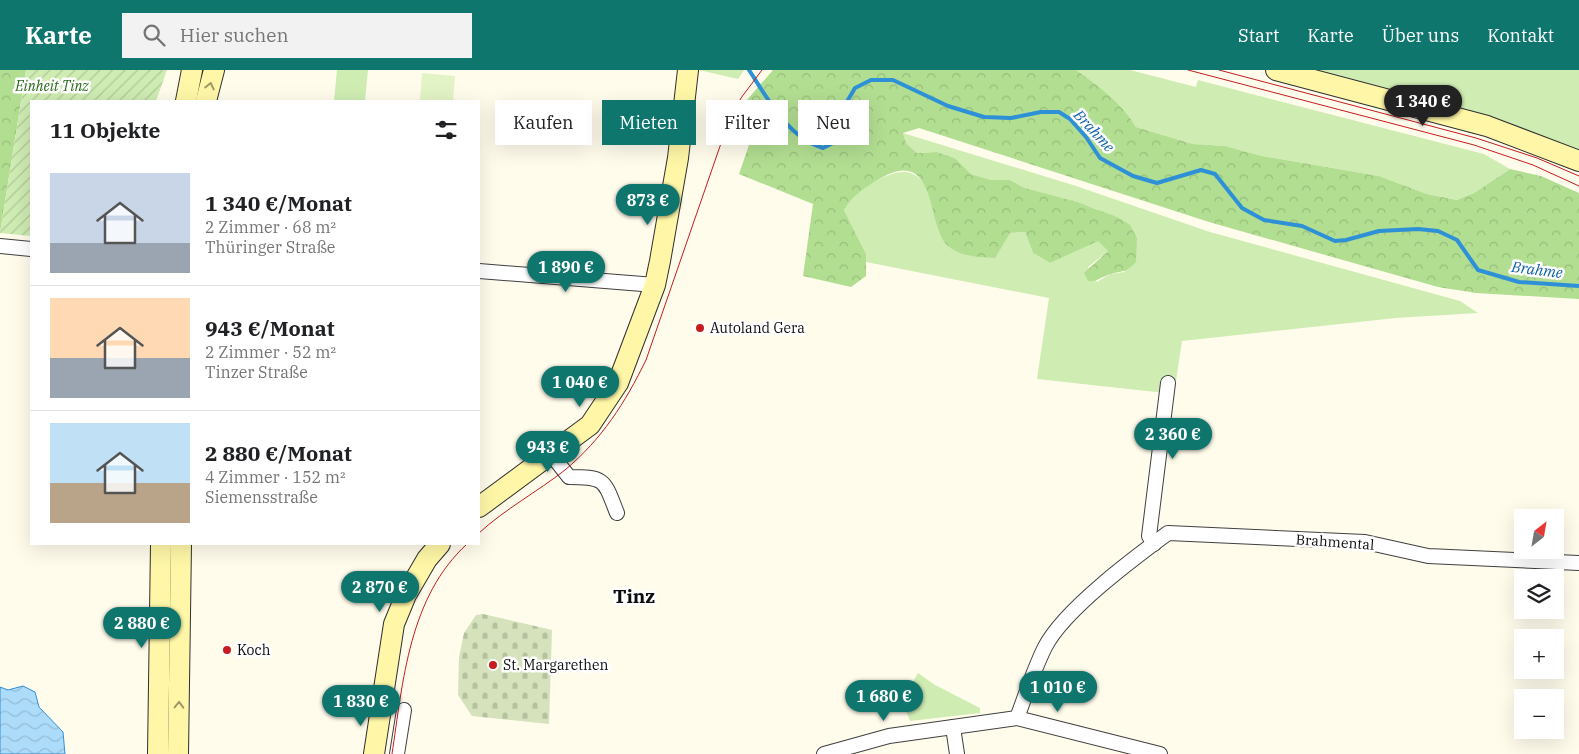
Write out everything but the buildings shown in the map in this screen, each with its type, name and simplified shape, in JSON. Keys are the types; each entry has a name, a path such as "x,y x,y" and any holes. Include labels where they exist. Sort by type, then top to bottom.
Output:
{"main road":[{"path":"186,100 192,70"},
{"path":"206,100 214,70"},
{"path":"480,506 590,424 618,383 655,285 678,158 688,70"},
{"path":"1276,70 1487,126 1579,161"},
{"path":"158,754 161,545"},
{"path":"178,754 181,545"},
{"path":"374,754 382,707 384,678 394,624 423,566 439,545"}],"street":[{"path":"0,246 30,249"},
{"path":"480,271 655,285"},
{"path":"1154,544 1149,536 1168,383"},
{"path":"551,454 569,476 594,477 602,480 607,487 617,513"},
{"name":"Brahmental","path":"1017,718 1045,646 1058,626 1077,607 1168,533 1365,542 1428,556 1579,563"},
{"path":"397,754 404,710"},
{"path":"824,754 889,736 1017,718 1160,754"},
{"path":"954,727 957,754"}],"green space":[{"path":"0,70 26,70 0,233"},
{"name":"Einheit Tinz","path":"26,70 167,70 156,100 30,100 30,236 0,233"},
{"path":"337,70 368,70 365,100 334,100"},
{"path":"699,70 744,70 738,79"},
{"path":"773,70 1076,70 1101,88 1116,102 1136,127 1193,144 1225,146 1262,156 1379,176 1427,194 1457,200 1474,193 1510,169 1541,176 1579,193 1579,299 1476,293 1438,287 1209,222 919,128 903,133 906,143 917,153 937,152 955,158 971,174 991,180 1010,180 1025,188 1077,202 1117,217 1130,225 1137,238 1136,262 1125,271 1108,275 1095,281 1088,281 1084,273 1108,251 1098,241 1050,263 1033,253 1025,232 1010,233 995,258 970,256 953,250 941,236 928,192 921,180 912,172 899,171 881,178 865,188 851,200 844,210 866,254 866,276 851,287 803,276 813,204 739,174 749,145 788,145 788,100 747,100"},
{"path":"1076,70 1130,70 1196,87 1198,80 1484,154 1510,169 1474,193 1458,200 1427,194 1379,176 1262,156 1225,146 1193,144 1136,127 1116,102 1101,88"},
{"path":"1305,70 1579,70 1579,152 1547,138 1479,115"},
{"path":"422,73 455,76 453,100 420,100"},
{"path":"903,133 1076,186 1210,232 1460,301 1478,313 1396,318 1182,341 1174,394 1037,379 1049,298 866,262 866,254 844,210 851,198 873,182 891,174 908,172 915,175 924,184 930,196 936,220 1010,233 1025,232 1033,253 1050,263 1098,240 1108,251 1088,267 1097,282 1110,274 1125,272 1097,209 1025,188 1010,180 991,180 971,174 955,158 937,152 917,153 906,143"},
{"path":"483,614 552,630 549,724 472,716 458,695 459,657 464,633 476,615"},
{"path":"918,673 935,685 980,708 980,713 910,721 902,700"}],"water":[{"path":"23,686 35,692 39,707 63,732 65,754 0,754 0,687 8,690"}],"waterway":[{"name":"Brahme","path":"749,70 789,127 799,136 823,148 833,143 840,129 845,105 855,88 871,80 893,80 948,106 984,117 1011,118 1041,112 1059,112 1070,119 1086,137 1100,158 1133,176 1157,183 1201,170 1215,174 1242,208 1264,220 1302,226 1335,241 1379,231 1418,229 1438,231 1457,240 1478,270 1519,282 1579,286"}],"tram line":[{"path":"480,532 499,516 565,470 590,446 621,406 646,360 727,126 741,98 762,70"},
{"path":"1188,70 1474,145 1533,165 1579,186"},
{"path":"1219,70 1476,138 1537,158 1579,176"},
{"path":"392,754 405,669 421,614 432,589 448,565 466,545"}],"place":[{"name":"Autoland Gera","path":"700,328"},
{"name":"Koch","path":"227,650"},
{"name":"St. Margarethen","path":"493,665"}],"district":[{"name":"Tinz","path":"634,596"}]}
